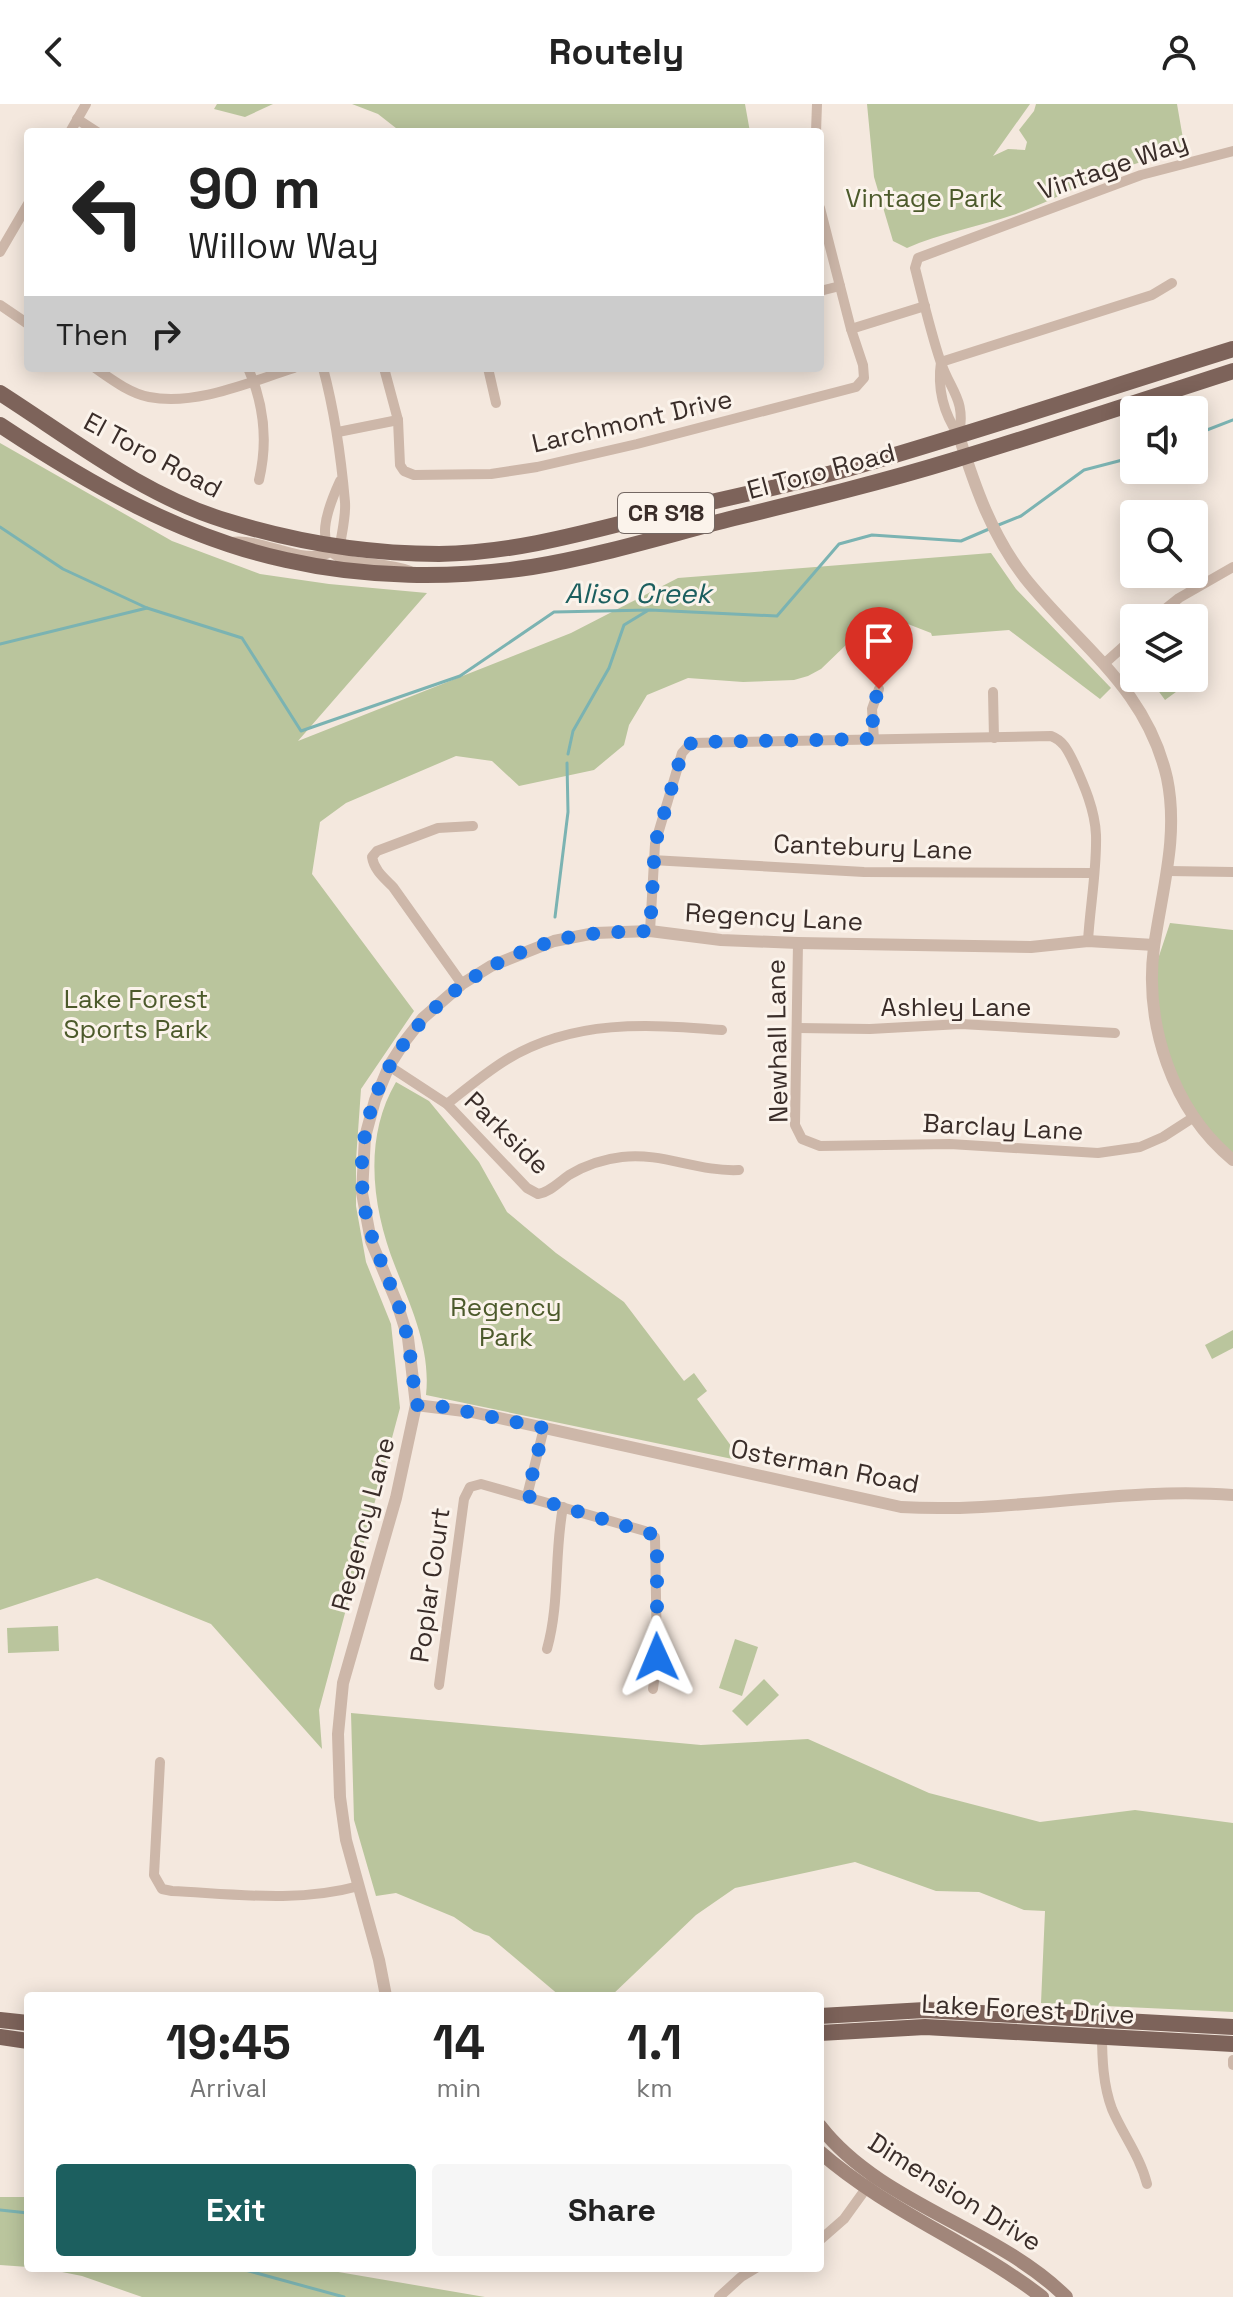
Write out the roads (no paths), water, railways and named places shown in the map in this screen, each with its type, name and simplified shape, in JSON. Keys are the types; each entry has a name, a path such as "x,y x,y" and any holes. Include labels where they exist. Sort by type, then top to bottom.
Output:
{"main road":[{"name":"El Toro Road","path":"0,393 110,465 166,496 223,520 333,547 439,554 530,545 843,470 1233,349"},
{"name":"El Toro Road","path":"0,425 133,505 167,522 223,543 289,561 336,569 451,575 533,567 821,497 966,457 1233,371"},
{"name":"Lake Forest Drive","path":"824,2016 925,2010 1233,2044"},
{"path":"0,2020 24,2023"},
{"name":"Lake Forest Drive","path":"824,2033 925,2027 1233,2027"},
{"path":"0,2037 24,2040"},
{"name":"Dimension Drive","path":"824,2130 841,2149 875,2175 1027,2264 1066,2297"},
{"name":"Dimension Drive","path":"824,2155 866,2189 1017,2278 1042,2297"}],"street":[{"path":"72,128 86,104"},
{"path":"816,128 817,104"},
{"path":"77,119 91,128"},
{"name":"Vintage Way","path":"925,306 915,268 918,258 1141,175 1233,151"},
{"path":"0,252 24,211"},
{"path":"824,224 851,329 925,306 941,362 963,414 959,436 983,507 1006,551 1025,578 1105,663 1139,708 1154,736 1163,762 1171,820 1168,871 1154,945 1151,988 1160,1039 1175,1082 1194,1117 1233,1160"},
{"path":"941,362 1152,295 1172,283"},
{"path":"824,290 840,286"},
{"path":"0,305 24,321"},
{"name":"Larchmont Drive","path":"398,420 400,465 404,471 414,475 491,474 537,467 856,387 864,378 863,365 851,329"},
{"path":"101,372 120,385 148,397 198,397 282,372"},
{"path":"250,372 264,426 265,453 259,480"},
{"path":"324,372 342,461 340,481 331,502 324,539 346,560 396,565 418,574"},
{"path":"338,432 398,420 385,372"},
{"path":"489,372 496,403"},
{"path":"333,547 345,504 340,481"},
{"name":"El Toro Road","path":"223,543 247,540 303,554 324,555 333,547"},
{"path":"1172,604 1233,567"},
{"path":"1105,663 1120,650"},
{"path":"874,739 872,709 879,689"},
{"path":"993,692 994,738"},
{"path":"650,931 652,860 682,753 694,742 1051,736 1060,739 1068,751 1091,808 1096,834 1088,941"},
{"path":"462,984 393,887 380,874 372,857 377,851 438,828 473,826"},
{"name":"Cantebury Lane","path":"652,860 864,872 1093,873"},
{"path":"1168,871 1233,872"},
{"name":"Regency Lane","path":"385,1992 346,1840 340,1797 340,1705 343,1683 396,1498 416,1405 408,1338 371,1241 362,1193 365,1137 389,1066 423,1018 462,984 491,966 554,941 595,933 650,931 721,940 798,943 1031,947 1088,941 1154,945"},
{"name":"Newhall Lane","path":"798,943 795,1125 802,1139"},
{"path":"447,1104 507,1059 575,1031 643,1024 722,1030"},
{"name":"Ashley Lane","path":"798,1028 870,1029 961,1024 1115,1033"},
{"name":"Parkside","path":"389,1066 447,1104 527,1188 538,1194 578,1170 619,1157 652,1157 711,1170 739,1170"},
{"name":"Barclay Lane","path":"802,1139 820,1146 961,1144 1098,1153 1140,1147 1163,1137 1194,1117"},
{"name":"Osterman Road","path":"416,1405 458,1409 901,1507 964,1507 1146,1493 1233,1495"},
{"path":"544,1428 527,1496 645,1531 655,1537 657,1657 653,1689"},
{"name":"Poplar Court","path":"439,1685 468,1491 470,1487 481,1484 527,1496"},
{"path":"547,1649 555,1624 557,1536 563,1507"},
{"path":"160,1762 154,1875 162,1889 291,1896 359,1886"},
{"path":"1102,2028 1106,2084 1112,2107 1141,2162 1147,2184"},
{"path":"824,2236 844,2219 875,2175"},
{"path":"719,2297 749,2272"}],"waterway":[{"name":"Aliso Creek","path":"1208,430 1233,420"},
{"name":"Aliso Creek","path":"996,526 1021,516 1084,470 1120,461"},
{"name":"Aliso Creek","path":"0,527 63,569 147,608 242,638 301,731 460,676 554,612 650,610 777,616 839,544 872,535 961,541 989,529"},
{"path":"0,644 147,608"},
{"path":"568,754 573,731 609,668 624,625 647,611"},
{"path":"555,917 568,812 567,763"},
{"path":"0,2210 24,2213"},
{"path":"253,2272 344,2297"}],"park label":[{"name":"Vintage Park","path":"924,198"},
{"name":"Lake Forest Sports Park","path":"136,1014"},
{"name":"Regency Park","path":"506,1322"}]}
